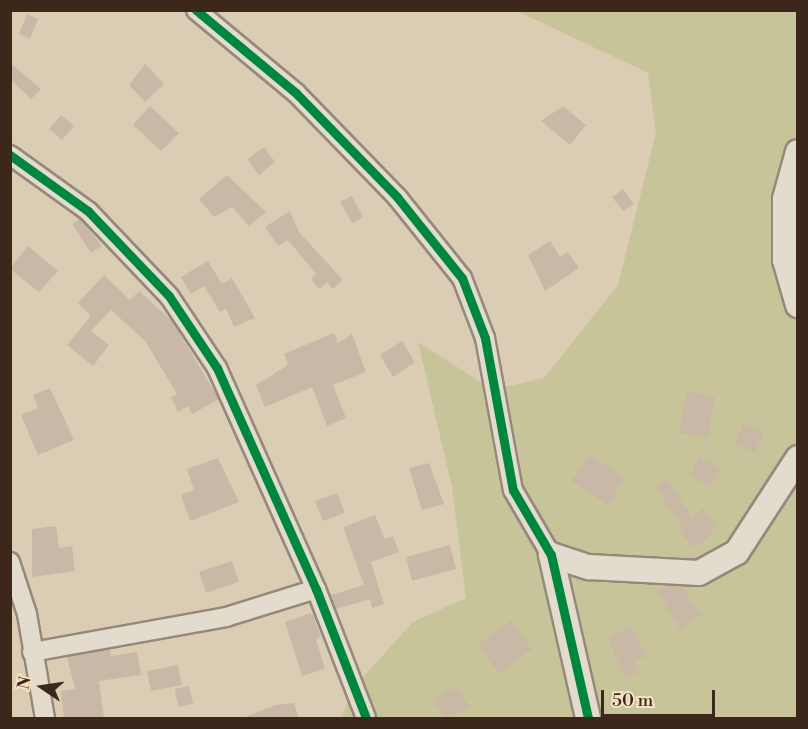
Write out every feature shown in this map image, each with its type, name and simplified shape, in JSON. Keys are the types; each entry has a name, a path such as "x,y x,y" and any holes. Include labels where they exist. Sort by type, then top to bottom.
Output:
{"street":[{"path":"196,10 296,93 397,197 462,278 485,338 513,490 551,555 588,718"},
{"path":"798,153 785,199 785,260 798,305"},
{"path":"10,155 88,211 169,296 216,368 316,589 366,718"},
{"path":"551,555 589,567 699,573 737,552 798,458"},
{"path":"10,562 27,614 45,718"},
{"path":"32,652 226,617 316,589"}],"shaded area":[{"path":"517,11 797,11 797,718 341,718 354,687 413,622 466,598 452,487 418,342 493,390 544,378 618,285 656,133 648,73"}],"building":[{"path":"27,14 38,19 30,39 19,34"},
{"path":"10,63 41,89 31,99 10,79"},
{"path":"145,64 164,84 145,102 129,85"},
{"path":"150,106 179,133 161,151 133,125"},
{"path":"563,106 586,125 570,145 541,121"},
{"path":"61,115 74,126 62,140 49,129"},
{"path":"264,147 275,162 259,175 247,159"},
{"path":"227,175 266,212 249,226 232,207 214,217 199,199"},
{"path":"623,189 634,204 623,211 612,197"},
{"path":"352,196 363,217 352,223 340,202"},
{"path":"290,211 299,232 343,280 333,289 327,282 319,289 311,279 316,274 288,240 278,246 265,227"},
{"path":"80,219 102,246 91,253 72,224"},
{"path":"550,241 560,257 568,252 579,268 545,291 528,255"},
{"path":"28,246 58,271 39,292 10,269"},
{"path":"208,261 222,284 232,278 255,318 234,327 226,308 220,312 204,286 191,294 181,277"},
{"path":"104,275 130,300 139,291 172,321 219,399 192,414 188,406 178,412 171,397 177,394 145,341 111,310 91,331 109,345 93,366 67,345 91,316 78,303"},
{"path":"334,333 338,343 352,334 366,372 333,385 346,418 327,426 312,387 265,407 256,385 288,365 284,354"},
{"path":"402,341 415,362 393,377 380,355"},
{"path":"50,388 74,440 38,455 21,415 38,408 33,395"},
{"path":"687,392 715,397 707,438 679,433"},
{"path":"743,424 764,433 755,453 735,444"},
{"path":"589,455 625,478 608,505 571,481"},
{"path":"699,457 721,468 711,487 690,476"},
{"path":"218,458 239,502 190,521 181,495 194,490 187,469"},
{"path":"429,463 444,504 422,510 409,468"},
{"path":"667,479 692,517 703,508 717,526 701,545 692,546 678,529 682,526 655,486"},
{"path":"337,493 345,513 323,521 315,501"},
{"path":"375,515 385,539 393,536 399,552 371,562 384,604 372,608 370,599 336,609 331,595 364,585 343,527"},
{"path":"56,526 59,548 72,546 75,571 32,577 32,529"},
{"path":"450,545 456,569 412,581 406,557"},
{"path":"232,561 239,582 206,593 199,572"},
{"path":"668,586 681,586 701,615 680,629 657,591"},
{"path":"313,614 321,637 316,639 325,669 302,676 285,622"},
{"path":"511,620 532,649 499,674 478,645"},
{"path":"631,626 646,656 634,662 639,672 625,679 608,638"},
{"path":"110,649 111,656 137,652 141,675 99,681 104,718 64,718 61,691 75,689 67,657"},
{"path":"178,665 182,685 151,691 147,671"},
{"path":"189,686 193,704 178,707 175,689"},
{"path":"457,686 470,708 444,718 433,700"},
{"path":"294,703 299,718 243,718 275,705"}],"cycle path":[{"path":"196,10 296,93 397,197 462,278 485,338 513,490 551,555 588,718"},
{"path":"10,155 88,211 169,296 217,368 316,589 366,718"}]}
